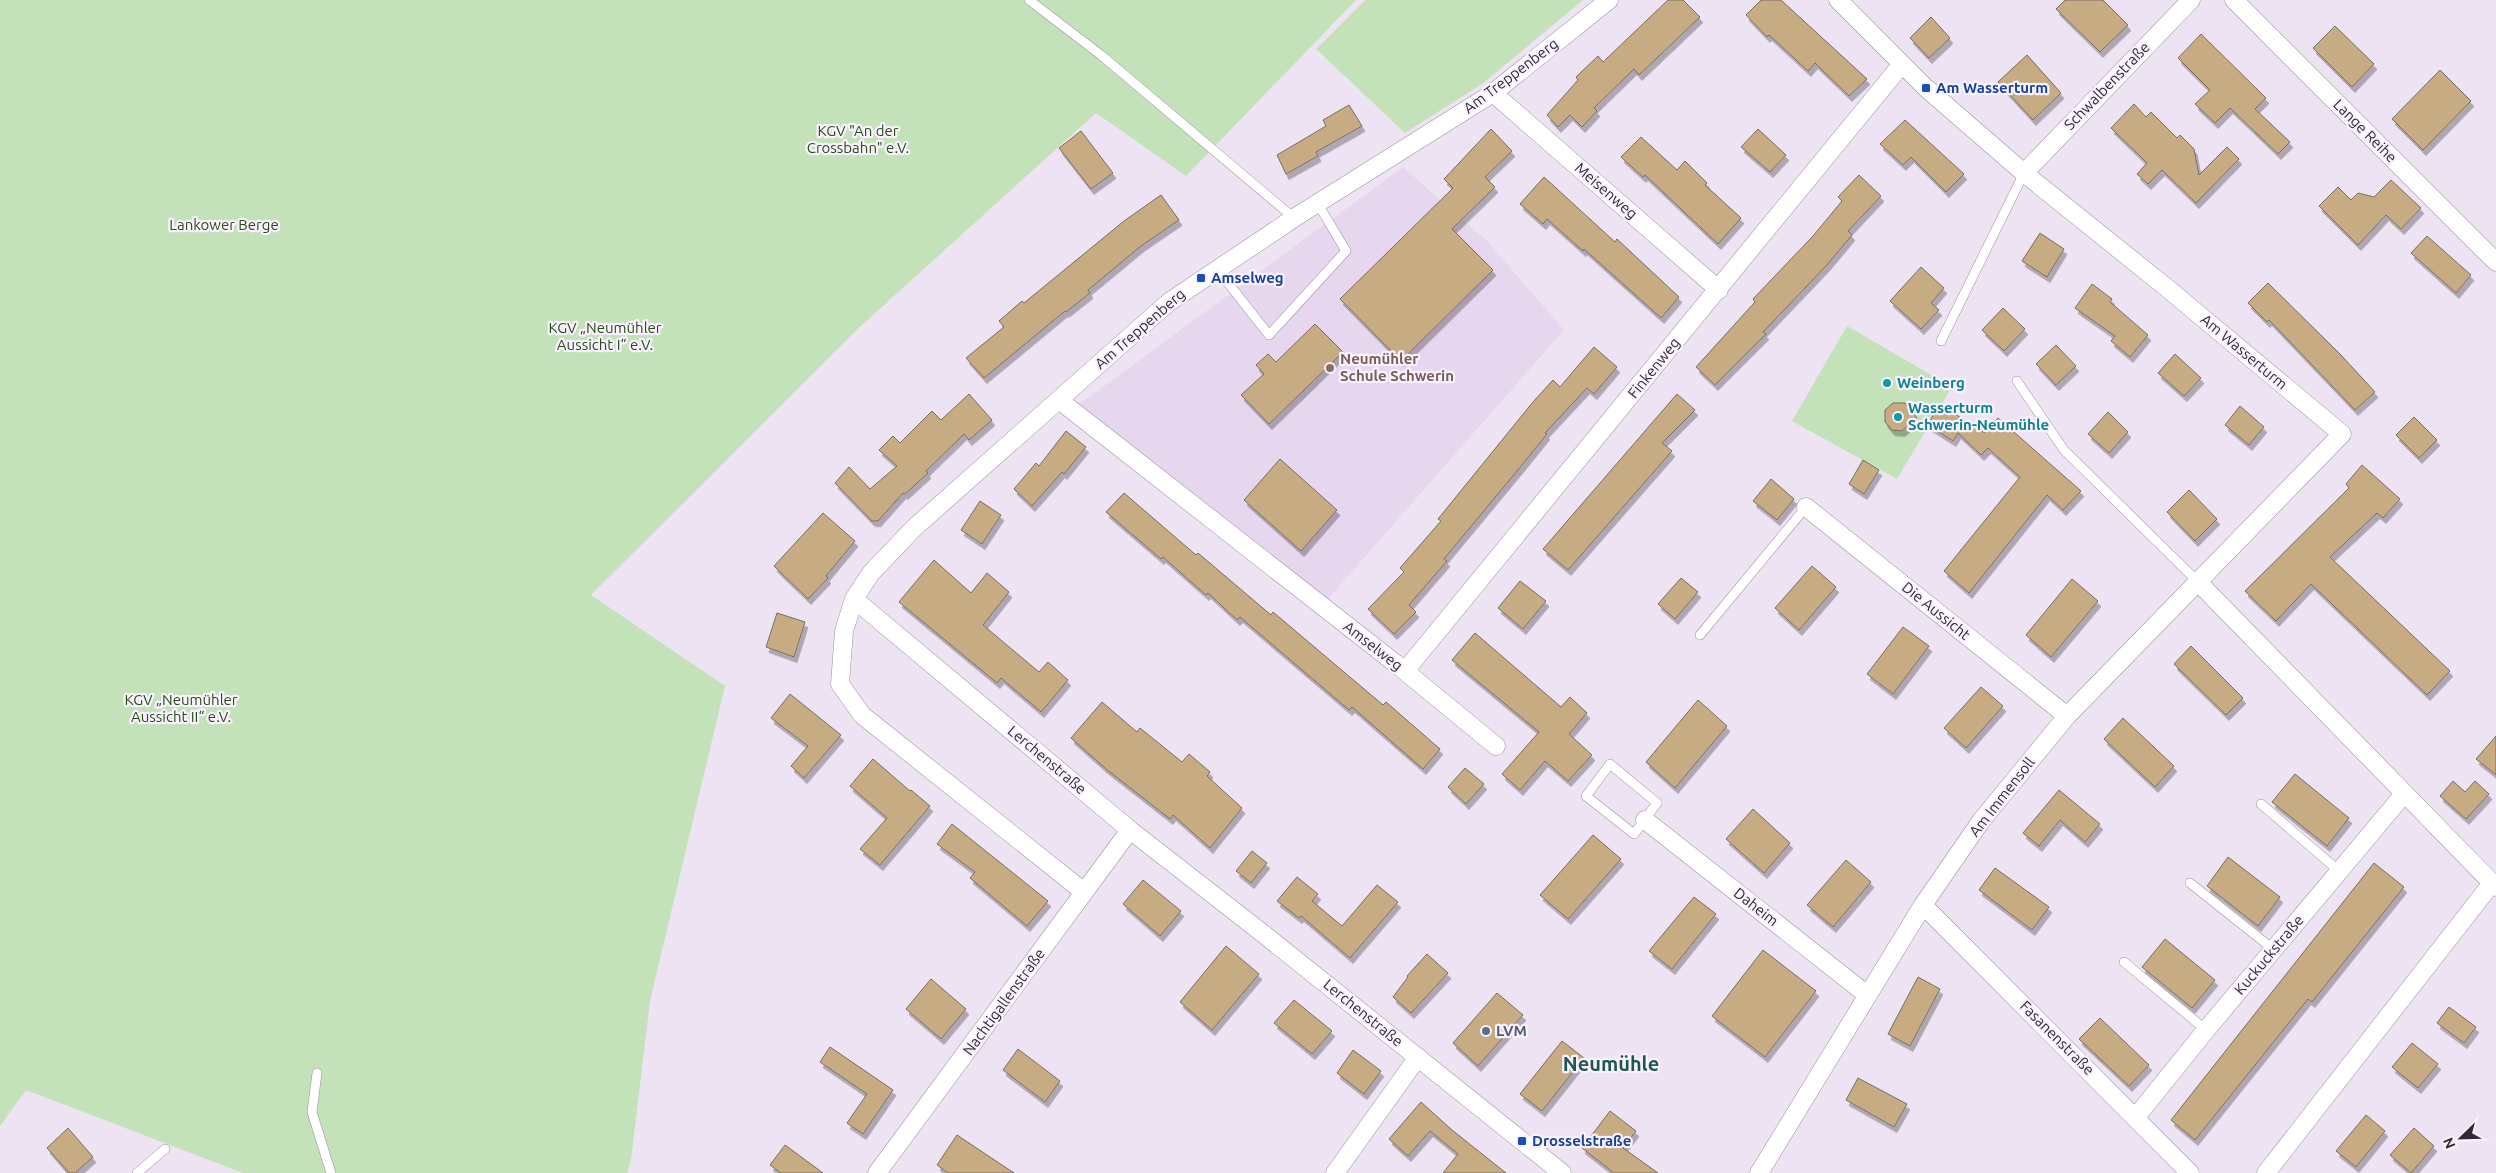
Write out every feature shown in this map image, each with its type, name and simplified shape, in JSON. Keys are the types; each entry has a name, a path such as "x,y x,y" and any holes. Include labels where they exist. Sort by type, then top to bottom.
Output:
{"street":[{"name":"Am Treppenberg","path":"854,599 871,573 914,528 1169,302 1216,268 1493,93 1609,0"},
{"name":"Am Wasserturm","path":"1838,0 1902,64 2024,173 2168,288 2342,434 2308,471"},
{"name":"Schwalbenstraße","path":"2024,173 2191,0"},
{"name":"Lange Reihe","path":"2234,0 2496,262"},
{"name":"Finkenweg","path":"1405,671 1719,290 1902,64"},
{"name":"Meisenweg","path":"1493,93 1719,290"},
{"name":"Amselweg","path":"1059,400 1405,671 1496,746"},
{"name":"Am Immensoll","path":"1759,1173 1866,994 1923,905 1981,821 2067,716 2308,471"},
{"name":"Die Aussicht","path":"1806,507 2067,716"},
{"path":"2198,581 2494,885 2266,1173"},
{"path":"854,599 844,631 840,684 862,715 1084,892"},
{"name":"Lerchenstraße","path":"854,599 1130,830 1562,1173"},
{"name":"Kuckuckstraße","path":"2136,1117 2206,1030 2404,794"},
{"name":"Daheim","path":"1645,820 1866,994"},
{"name":"Nachtigallenstraße","path":"877,1173 1130,830"},
{"name":"Fasanenstraße","path":"1923,905 2190,1173"},
{"path":"1335,1173 1418,1057"}],"lane":[{"path":"1028,0 1101,55 1294,218"},
{"path":"1941,340 2024,173"},
{"path":"1216,268 1269,336 1346,251 1318,204"},
{"path":"2017,381 2064,450 2198,581"},
{"path":"1700,635 1806,507"},
{"path":"1610,764 1657,803 1645,820 1634,834 1586,796 1610,764"},
{"path":"2261,804 2339,872"},
{"path":"2190,883 2274,949"},
{"path":"2124,962 2206,1030"},
{"path":"317,1073 312,1112 331,1173"},
{"path":"137,1173 165,1149"}],"shaded area":[{"name":"Neumühler Schule Schwerin","path":"1403,167 1488,242 1564,330 1326,601 1077,406"}],"green space":[{"path":"0,0 1356,0 1186,176 1096,113 863,324 591,595 725,686 650,1001 631,1160 627,1173 243,1173 26,1090 0,1126"},
{"path":"1365,0 1583,0 1482,84 1405,133 1316,49"},
{"path":"1847,326 1952,387 1897,479 1792,421"}],"building":[{"path":"1668,0 1683,0 1700,17 1639,75 1634,69 1594,108 1597,111 1582,127 1570,115 1558,127 1547,115 1578,80 1576,77 1598,56 1603,62"},
{"path":"1761,0 1781,0 1867,79 1849,96 1815,63 1808,71 1769,35 1767,37 1746,15"},
{"path":"2065,0 2103,0 2128,25 2100,52 2056,9"},
{"path":"1931,17 1950,38 1929,58 1910,38"},
{"path":"2335,26 2374,64 2352,87 2313,48"},
{"path":"2201,34 2266,98 2255,109 2290,142 2278,154 2230,108 2215,123 2195,104 2210,90 2178,58"},
{"path":"2027,55 2061,93 2033,120 1998,82"},
{"path":"2440,70 2471,101 2423,150 2392,119"},
{"path":"2134,104 2146,117 2151,112 2177,138 2180,135 2194,149 2199,175 2227,147 2239,159 2196,203 2162,170 2148,184 2137,174 2147,163 2111,128"},
{"path":"1349,105 1362,126 1316,152 1318,156 1286,174 1277,155 1326,126 1323,120"},
{"path":"1905,120 1964,174 1946,192 1911,157 1903,165 1880,144"},
{"path":"1491,129 1512,151 1485,177 1495,187 1452,229 1493,270 1401,361 1340,299 1453,188 1444,179"},
{"path":"1758,129 1786,155 1770,172 1741,147"},
{"path":"1081,131 1113,173 1091,189 1059,148"},
{"path":"1641,137 1677,170 1685,161 1707,183 1705,185 1741,218 1718,244 1645,175 1643,177 1621,157"},
{"path":"1859,175 1881,196 1848,231 1852,235 1826,266 1763,332 1766,334 1715,385 1696,367 1755,302 1753,299 1813,236 1842,201 1838,197"},
{"path":"1544,177 1615,242 1617,239 1679,297 1661,318 1584,249 1583,251 1547,219 1543,224 1520,204"},
{"path":"2391,180 2421,208 2401,229 2386,215 2358,245 2319,206 2338,187 2351,200 2358,193 2374,197"},
{"path":"1161,195 1179,220 1141,246 1088,290 1090,293 1065,311 984,378 966,358 1004,327 999,321 1022,301 1024,303 1124,221"},
{"path":"2040,233 2064,249 2047,277 2022,261"},
{"path":"2427,236 2471,275 2456,293 2411,253"},
{"path":"1921,267 1944,288 1931,303 1939,310 1921,329 1890,301"},
{"path":"2268,283 2340,354 2375,392 2355,410 2269,320 2267,322 2248,303"},
{"path":"2092,284 2112,299 2110,302 2148,335 2130,357 2111,341 2115,336 2075,308"},
{"path":"2003,308 2025,329 2004,351 1982,330"},
{"path":"1315,324 1343,352 1269,424 1241,395 1264,374 1256,365 1268,354 1276,362"},
{"path":"2056,345 2076,366 2056,385 2036,364"},
{"path":"1594,347 1617,367 1594,394 1587,388 1545,433 1547,434 1444,559 1447,561 1409,605 1416,612 1394,634 1368,609 1404,572 1400,568 1441,521 1438,519 1533,402 1553,380 1560,387"},
{"path":"2175,354 2201,378 2184,396 2158,373"},
{"path":"969,394 992,420 969,440 964,434 926,471 928,473 905,494 903,493 878,521 872,521 835,483 849,467 870,489 897,466 879,450 893,436 900,443 932,411 941,420"},
{"path":"1677,394 1695,410 1662,443 1672,451 1568,570 1543,549"},
{"name":"Wasserturm Schwerin-Neumühle","path":"1893,403 1905,403 1917,418 1902,431 1892,430 1885,422 1885,410"},
{"path":"1939,404 1985,433 1998,418 2081,491 2063,510 2047,495 1969,593 1944,571 2020,477 1988,448 1981,455 1958,433 1953,441 1928,425"},
{"path":"2240,406 2264,427 2249,445 2225,425"},
{"path":"2108,412 2128,432 2109,453 2088,434"},
{"path":"2414,417 2437,440 2419,458 2396,435"},
{"path":"1066,431 1086,447 1064,474 1062,472 1032,506 1014,489 1036,463 1039,466"},
{"path":"1280,459 1337,510 1301,551 1244,500"},
{"path":"1863,460 1879,470 1864,494 1849,484"},
{"path":"2362,465 2400,499 2383,518 2377,513 2330,557 2450,671 2427,695 2311,584 2276,621 2245,591 2349,488 2346,484"},
{"path":"1771,479 1794,499 1777,520 1753,501"},
{"path":"2189,490 2217,519 2195,541 2167,512"},
{"path":"1124,493 1196,555 1198,553 1271,615 1273,612 1383,705 1386,702 1440,749 1423,769 1352,707 1349,710 1240,617 1237,620 1208,593 1206,595 1163,557 1161,559 1106,512"},
{"path":"980,501 1001,515 982,544 961,530"},
{"path":"823,513 855,541 826,576 828,578 808,599 774,566"},
{"path":"934,560 971,593 987,573 1009,592 983,625 1039,672 1048,662 1068,680 1041,712 1001,678 997,683 899,602"},
{"path":"1812,566 1836,587 1799,630 1775,608"},
{"path":"1681,578 1698,592 1675,619 1658,604"},
{"path":"2072,579 2098,601 2051,657 2026,635"},
{"path":"1520,581 1546,601 1523,629 1498,608"},
{"path":"777,613 805,622 794,657 766,647"},
{"path":"1903,627 1929,646 1893,694 1867,674"},
{"path":"1475,633 1561,707 1570,697 1587,713 1569,734 1592,755 1568,781 1545,761 1520,790 1502,774 1539,732 1452,660"},
{"path":"2191,646 2243,698 2226,715 2174,664"},
{"path":"1981,687 2003,706 1966,748 1944,728"},
{"path":"790,694 841,735 804,778 791,766 808,746 771,718"},
{"path":"1698,700 1727,726 1675,788 1646,762"},
{"path":"1102,702 1137,732 1140,728 1182,762 1189,754 1210,772 1207,776 1242,808 1210,848 1173,815 1170,819 1106,769 1071,738"},
{"path":"2123,718 2174,766 2155,787 2104,739"},
{"path":"2496,736 2496,775 2476,759"},
{"path":"873,759 930,806 880,865 860,849 887,818 850,786"},
{"path":"1465,768 1484,784 1466,804 1448,787"},
{"path":"2295,774 2349,818 2327,846 2272,802"},
{"path":"2453,781 2465,792 2475,781 2489,794 2466,819 2440,796"},
{"path":"2059,790 2100,824 2085,842 2060,820 2039,846 2023,833"},
{"path":"1753,809 1790,843 1764,873 1726,839"},
{"path":"952,824 1048,901 1027,926 970,878 975,872 937,844"},
{"path":"1593,835 1621,859 1568,919 1540,895"},
{"path":"1252,851 1267,863 1251,883 1236,871"},
{"path":"2228,857 2280,897 2258,926 2207,886"},
{"path":"1846,860 1871,882 1833,927 1807,905"},
{"path":"2374,863 2404,887 2312,1002 2308,999 2195,1140 2171,1120"},
{"path":"1995,868 2049,907 2032,930 1979,890"},
{"path":"1297,877 1318,894 1312,901 1342,926 1377,885 1398,902 1350,958 1301,916 1299,918 1277,901"},
{"path":"1143,880 1181,911 1160,936 1123,904"},
{"path":"1694,897 1716,914 1672,969 1649,951"},
{"path":"2165,939 2215,980 2192,1008 2142,967"},
{"path":"1226,946 1259,974 1212,1030 1180,1002"},
{"path":"1763,950 1816,991 1765,1057 1712,1016"},
{"path":"1427,954 1448,973 1411,1013 1393,997 1407,976"},
{"path":"1918,977 1940,989 1910,1046 1888,1034"},
{"path":"931,979 966,1009 941,1039 906,1009"},
{"path":"1497,993 1523,1015 1478,1066 1453,1043"},
{"path":"1294,1000 1332,1031 1312,1054 1274,1023"},
{"path":"2449,1007 2476,1027 2464,1043 2437,1023"},
{"path":"2100,1018 2149,1065 2129,1086 2079,1039"},
{"path":"1562,1041 1584,1058 1542,1111 1520,1094"},
{"path":"2412,1043 2438,1064 2418,1088 2392,1067"},
{"path":"830,1047 893,1090 863,1134 847,1123 867,1094 820,1062"},
{"path":"1018,1049 1060,1081 1045,1102 1003,1070"},
{"path":"1353,1050 1381,1071 1364,1094 1337,1073"},
{"path":"1858,1078 1907,1104 1894,1127 1846,1100"},
{"path":"1421,1102 1452,1130 1506,1173 1443,1173 1458,1154 1430,1131 1408,1156 1389,1139"},
{"path":"1610,1111 1636,1131 1623,1148 1658,1173 1614,1173 1582,1148"},
{"path":"2366,1115 2385,1131 2356,1167 2336,1151"},
{"path":"68,1128 93,1157 75,1173 69,1173 47,1148"},
{"path":"2414,1128 2434,1146 2411,1173 2390,1155"},
{"path":"957,1135 1014,1173 948,1173 937,1165"},
{"path":"785,1145 823,1173 781,1173 770,1165"}],"place":[{"name":"Am Wasserturm","path":"1926,88"},
{"name":"Amselweg","path":"1201,278"},
{"name":"Neumühler Schule Schwerin","path":"1330,368"},
{"name":"Weinberg","path":"1887,383"},
{"name":"Wasserturm Schwerin-Neumühle","path":"1898,417"},
{"name":"LVM","path":"1486,1031"},
{"name":"Drosselstraße","path":"1522,1141"}],"district":[{"name":"Neumühle","path":"1611,1064"}],"park label":[{"name":"KGV \"An der Crossbahn\" e.V.","path":"858,140"},
{"name":"Lankower Berge","path":"224,225"},
{"name":"KGV „Neumühler Aussicht I“ e.V.","path":"605,336"},
{"name":"KGV „Neumühler Aussicht II“ e.V.","path":"181,708"}]}
